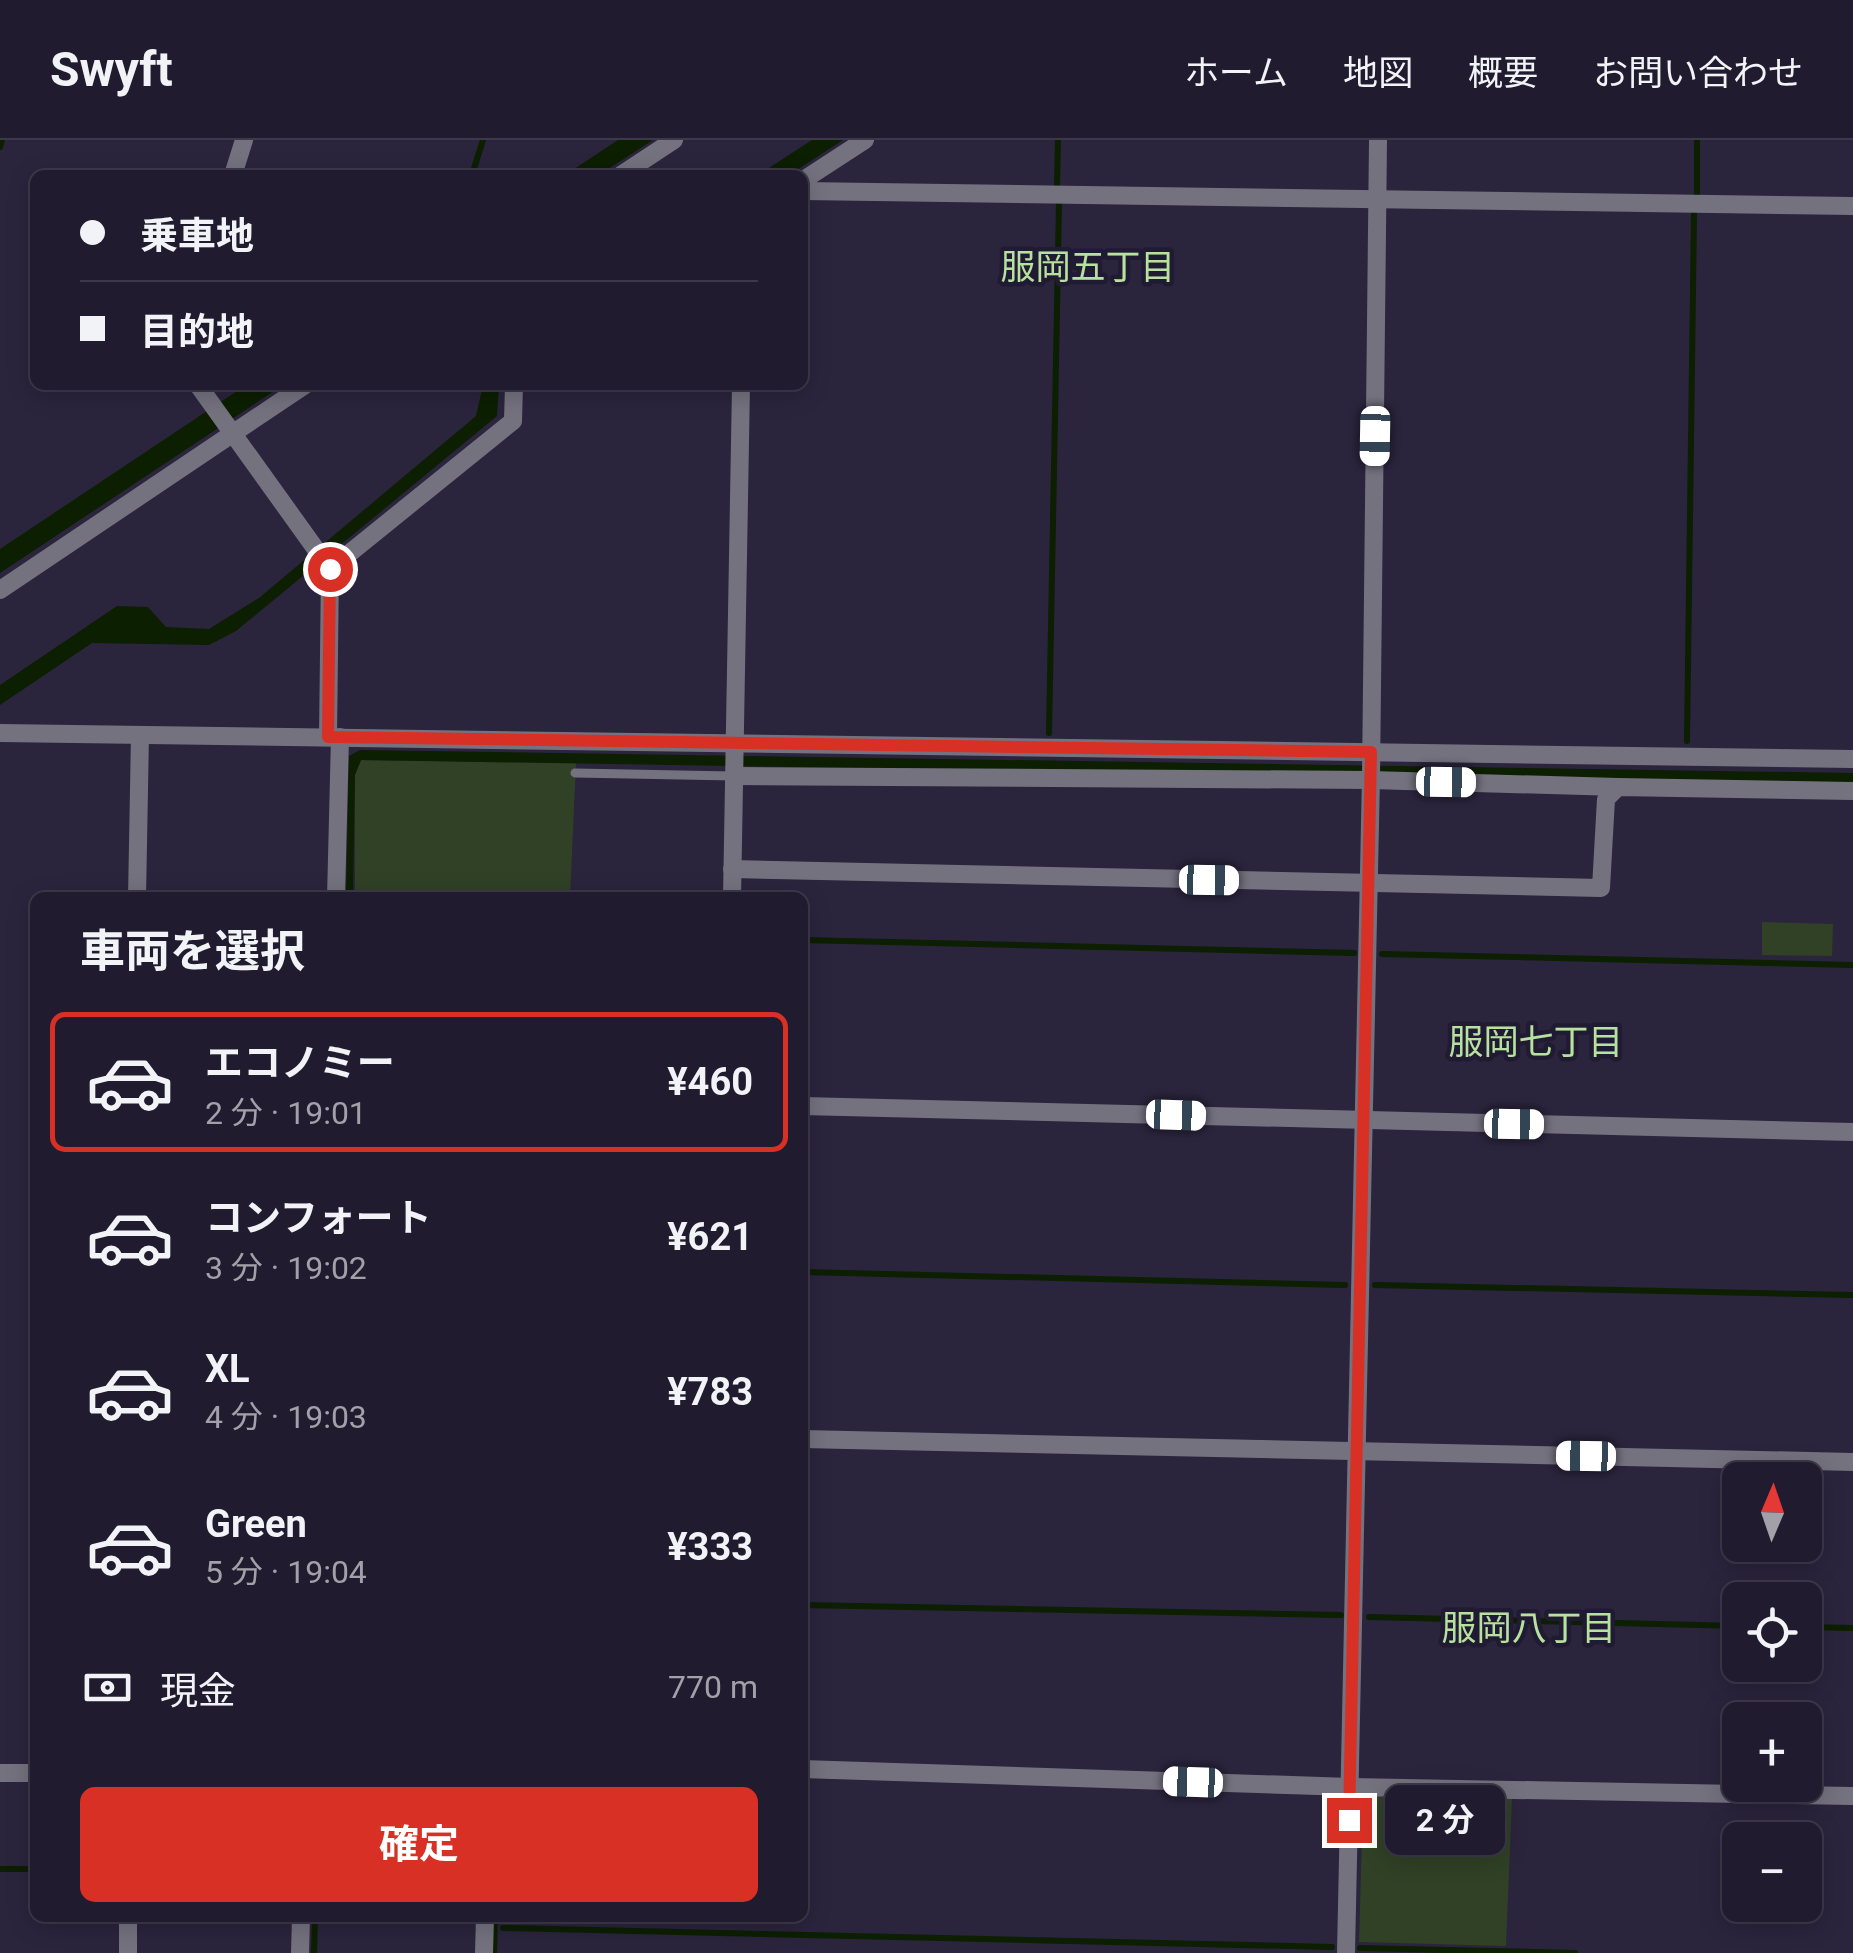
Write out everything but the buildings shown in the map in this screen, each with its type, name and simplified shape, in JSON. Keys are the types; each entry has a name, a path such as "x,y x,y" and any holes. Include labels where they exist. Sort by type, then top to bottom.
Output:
{"street":[{"path":"235,170 244,140"},
{"path":"629,170 674,140"},
{"path":"808,177 865,140"},
{"path":"1346,1953 1371,779 1378,140"},
{"path":"808,191 1853,206"},
{"path":"202,390 328,567 336,892"},
{"path":"0,590 229,431 296,390"},
{"path":"328,567 513,421 514,390"},
{"path":"732,892 742,390"},
{"path":"0,733 1853,759"},
{"path":"137,892 140,735"},
{"path":"736,776 1371,779 1853,791"},
{"path":"732,869 1601,888 1606,799 1618,787"},
{"path":"808,1106 1853,1132"},
{"path":"808,1439 1853,1462"},
{"path":"808,1770 1350,1787 1853,1796"},
{"path":"0,1772 30,1773"},
{"path":"128,1922 128,1953"},
{"path":"300,1953 301,1922"},
{"path":"484,1953 485,1922"}],"lane":[{"path":"575,773 736,776"}],"shaded area":[{"path":"618,140 653,140 607,170 573,170"},
{"path":"812,140 843,140 797,170 766,170"},
{"path":"238,390 275,390 0,573 0,549"},
{"path":"482,390 499,390 497,416 236,631 209,645 92,643 0,705 0,685 117,606 148,607 166,627 209,629 259,598 476,416"},
{"path":"360,750 1853,773 1853,784 361,760 355,775 353,892 346,892 349,756"},
{"path":"361,760 576,763 570,892 355,891 355,774"},
{"path":"1762,922 1833,924 1832,956 1762,955"},
{"path":"1369,1797 1512,1798 1506,1946 1359,1942 1363,1803"}],"waterway":[{"path":"0,147 2,140"},
{"path":"474,170 483,140"},
{"path":"1057,186 1058,140"},
{"path":"1697,140 1697,197"},
{"path":"1049,733 1059,203"},
{"path":"1687,741 1694,214"},
{"path":"808,940 1354,953"},
{"path":"1382,954 1853,965"},
{"path":"808,1272 1345,1285"},
{"path":"1375,1285 1853,1295"},
{"path":"808,1605 1341,1615"},
{"path":"1369,1617 1722,1626"},
{"path":"1822,1627 1853,1628"},
{"path":"0,1869 30,1869"},
{"path":"314,1953 315,1922"},
{"path":"494,1953 495,1922"},
{"path":"503,1928 1332,1947"},
{"path":"1360,1948 1575,1953"}],"district":[{"name":"服岡五丁目","path":"1088,267"},
{"name":"服岡七丁目","path":"1536,1042"},
{"name":"服岡八丁目","path":"1529,1628"}],"route":[{"path":"330,569 328,737 1371,752 1349,1820"}]}
